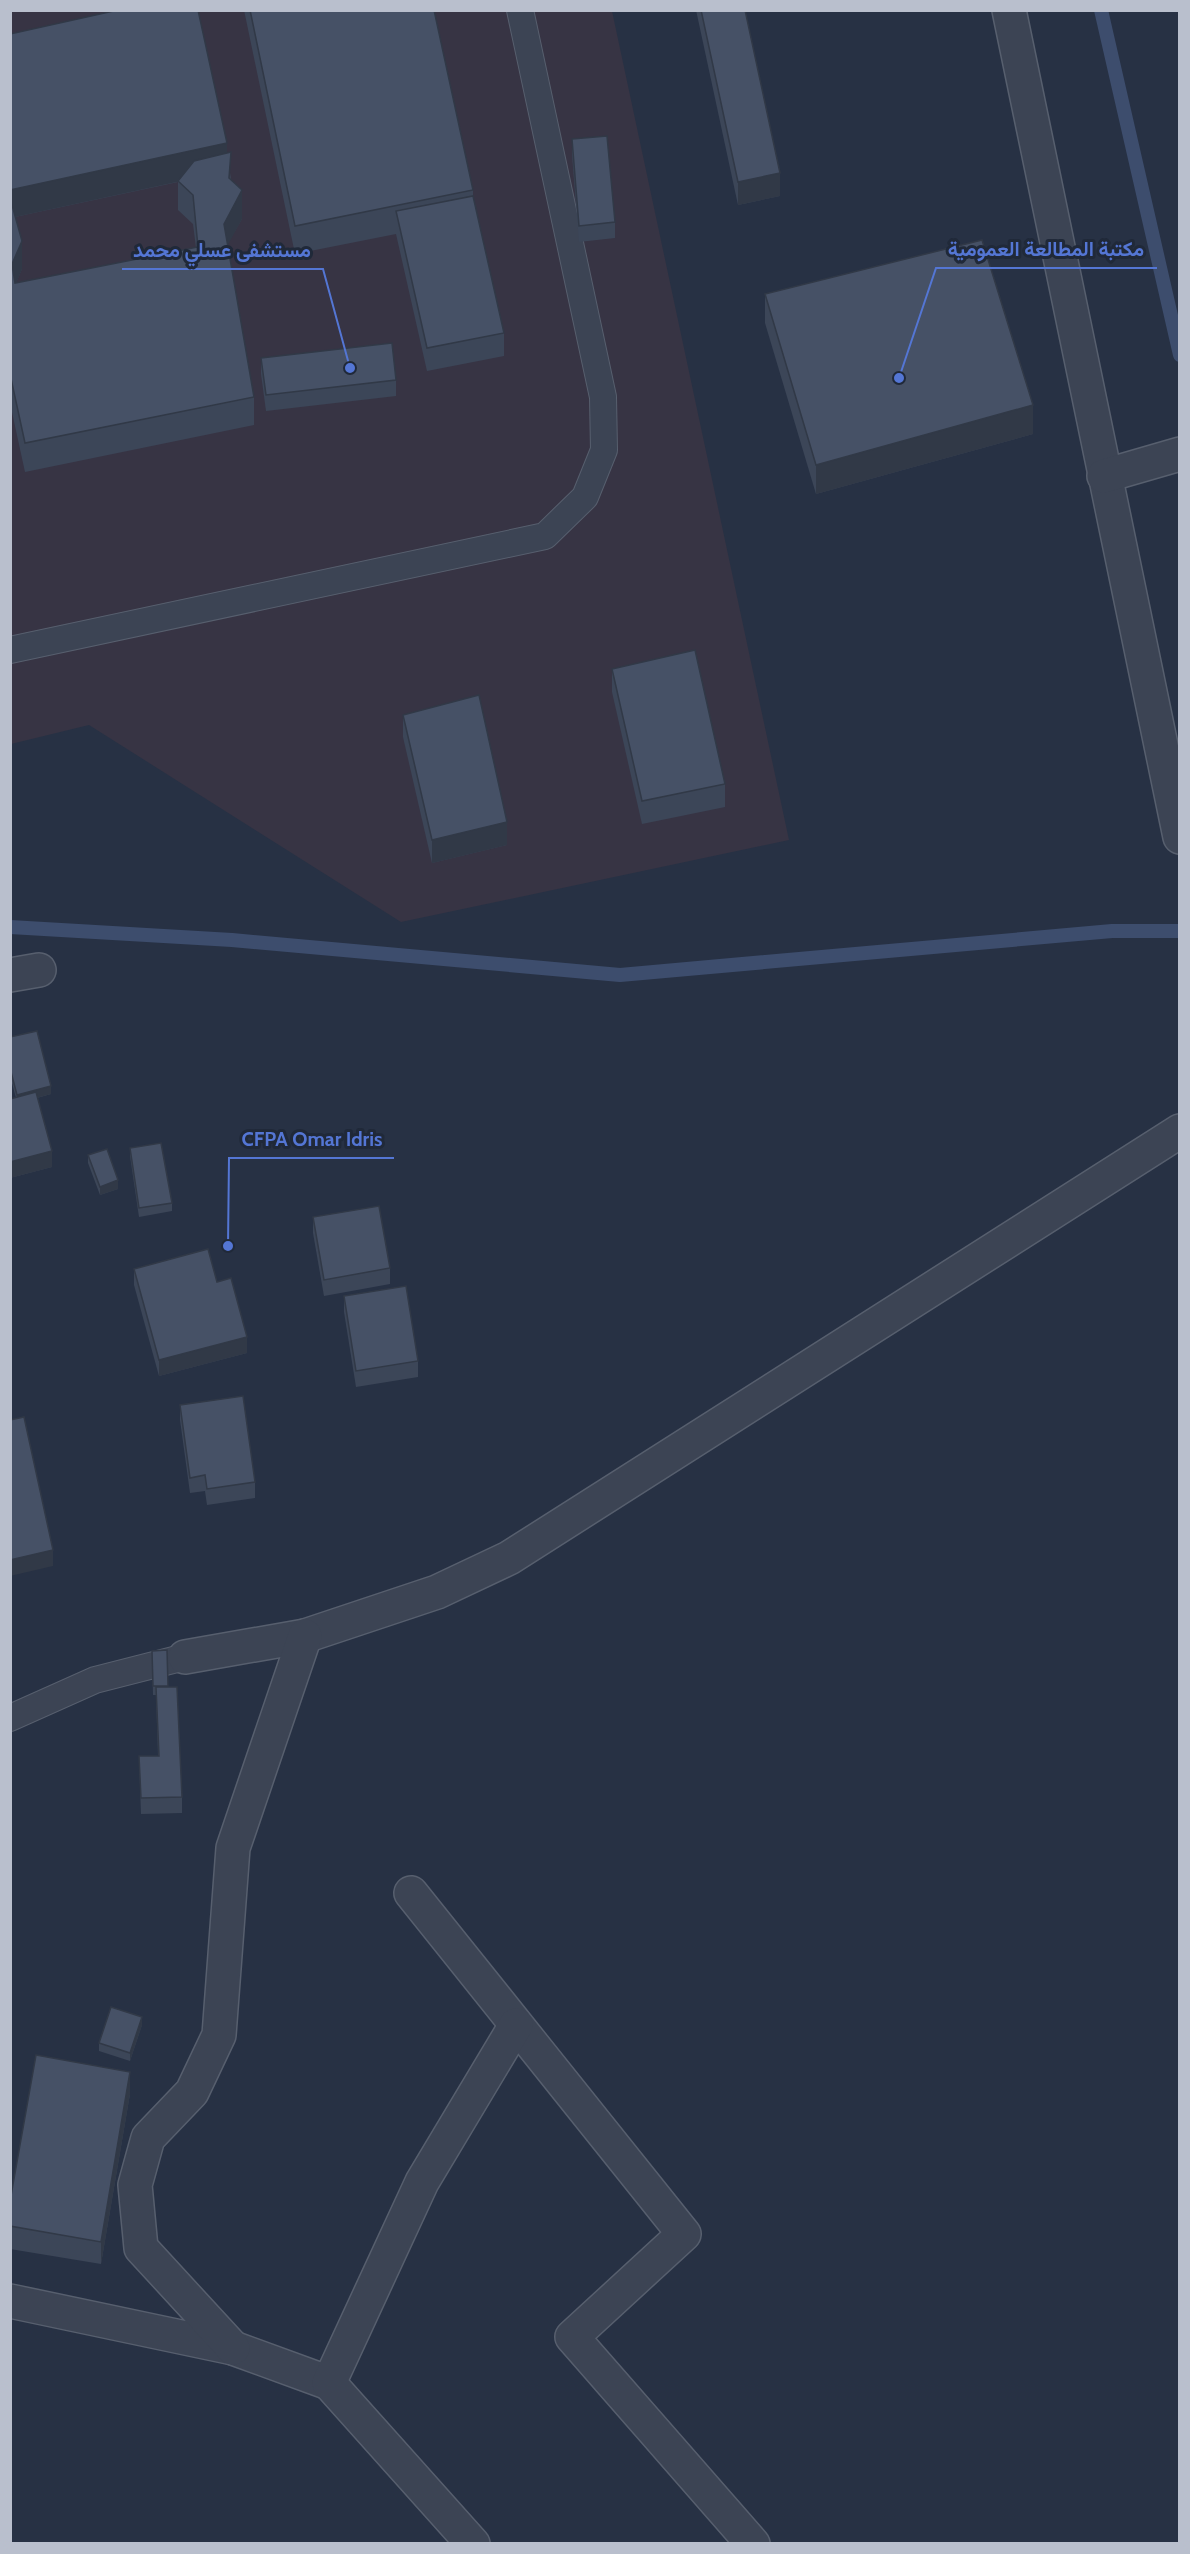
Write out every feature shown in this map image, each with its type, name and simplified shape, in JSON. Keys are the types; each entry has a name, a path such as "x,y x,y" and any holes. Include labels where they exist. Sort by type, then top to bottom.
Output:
{"street":[{"path":"1010,10 1179,837"},
{"path":"1104,476 1179,454"},
{"path":"185,1657 305,1636 437,1592 509,1558 1179,1131"},
{"path":"233,2348 141,2247 135,2185 148,2138 192,2092 219,2034 233,1848 305,1636"},
{"path":"411,1893 684,2234 572,2337 753,2544"},
{"path":"329,2383 422,2182 516,2025"},
{"path":"10,2301 233,2348 329,2383 473,2544"}],"lane":[{"path":"10,650 546,536 585,497 604,450 603,397 520,10"},
{"path":"10,1718 95,1680 185,1657"}],"shaded area":[{"path":"10,11 612,11 789,840 401,922 89,725 11,744"}],"building":[{"path":"118,10 198,10 227,143 10,190 10,34"},
{"path":"250,10 434,10 473,190 295,226"},
{"path":"701,10 745,10 780,173 738,182"},
{"path":"607,136 615,222 579,226 572,139"},
{"path":"231,152 229,178 242,190 224,224 254,397 25,443 10,374 10,204 22,241 12,264 15,283 198,247 193,195 178,181 194,161"},
{"path":"473,196 504,333 427,348 396,211"},
{"path":"982,240 1033,405 816,465 765,294"},
{"path":"392,343 396,380 266,395 261,358"},
{"path":"695,650 725,784 642,801 612,669"},
{"path":"479,695 507,822 432,840 403,715"},
{"path":"37,1031 51,1086 17,1095 10,1068 10,1037"},
{"path":"36,1092 52,1151 10,1162 10,1099"},
{"path":"161,1143 172,1203 139,1208 130,1148"},
{"path":"107,1149 118,1180 100,1187 88,1155"},
{"path":"379,1206 390,1268 324,1280 313,1217"},
{"path":"208,1249 217,1282 231,1278 247,1337 159,1360 134,1269"},
{"path":"406,1286 418,1361 356,1371 344,1296"},
{"path":"243,1396 255,1482 207,1489 205,1475 190,1478 180,1405"},
{"path":"24,1417 53,1550 10,1560 10,1420"},
{"path":"167,1650 168,1686 153,1686 152,1651"},
{"path":"156,1687 177,1687 182,1797 141,1798 139,1756 159,1756"},
{"path":"111,2007 142,2017 130,2053 99,2043"},
{"path":"36,2055 130,2072 101,2242 10,2226 10,2201"}],"waterway":[{"path":"1101,10 1180,355"},
{"path":"10,927 232,940 620,975 1112,931 1180,931"}],"place":[{"name":"مستشفى عسلي محمد","path":"350,368"},
{"name":"مكتبة المطالعة العمومية","path":"899,378"},
{"name":"CFPA Omar Idris","path":"228,1246"}]}
